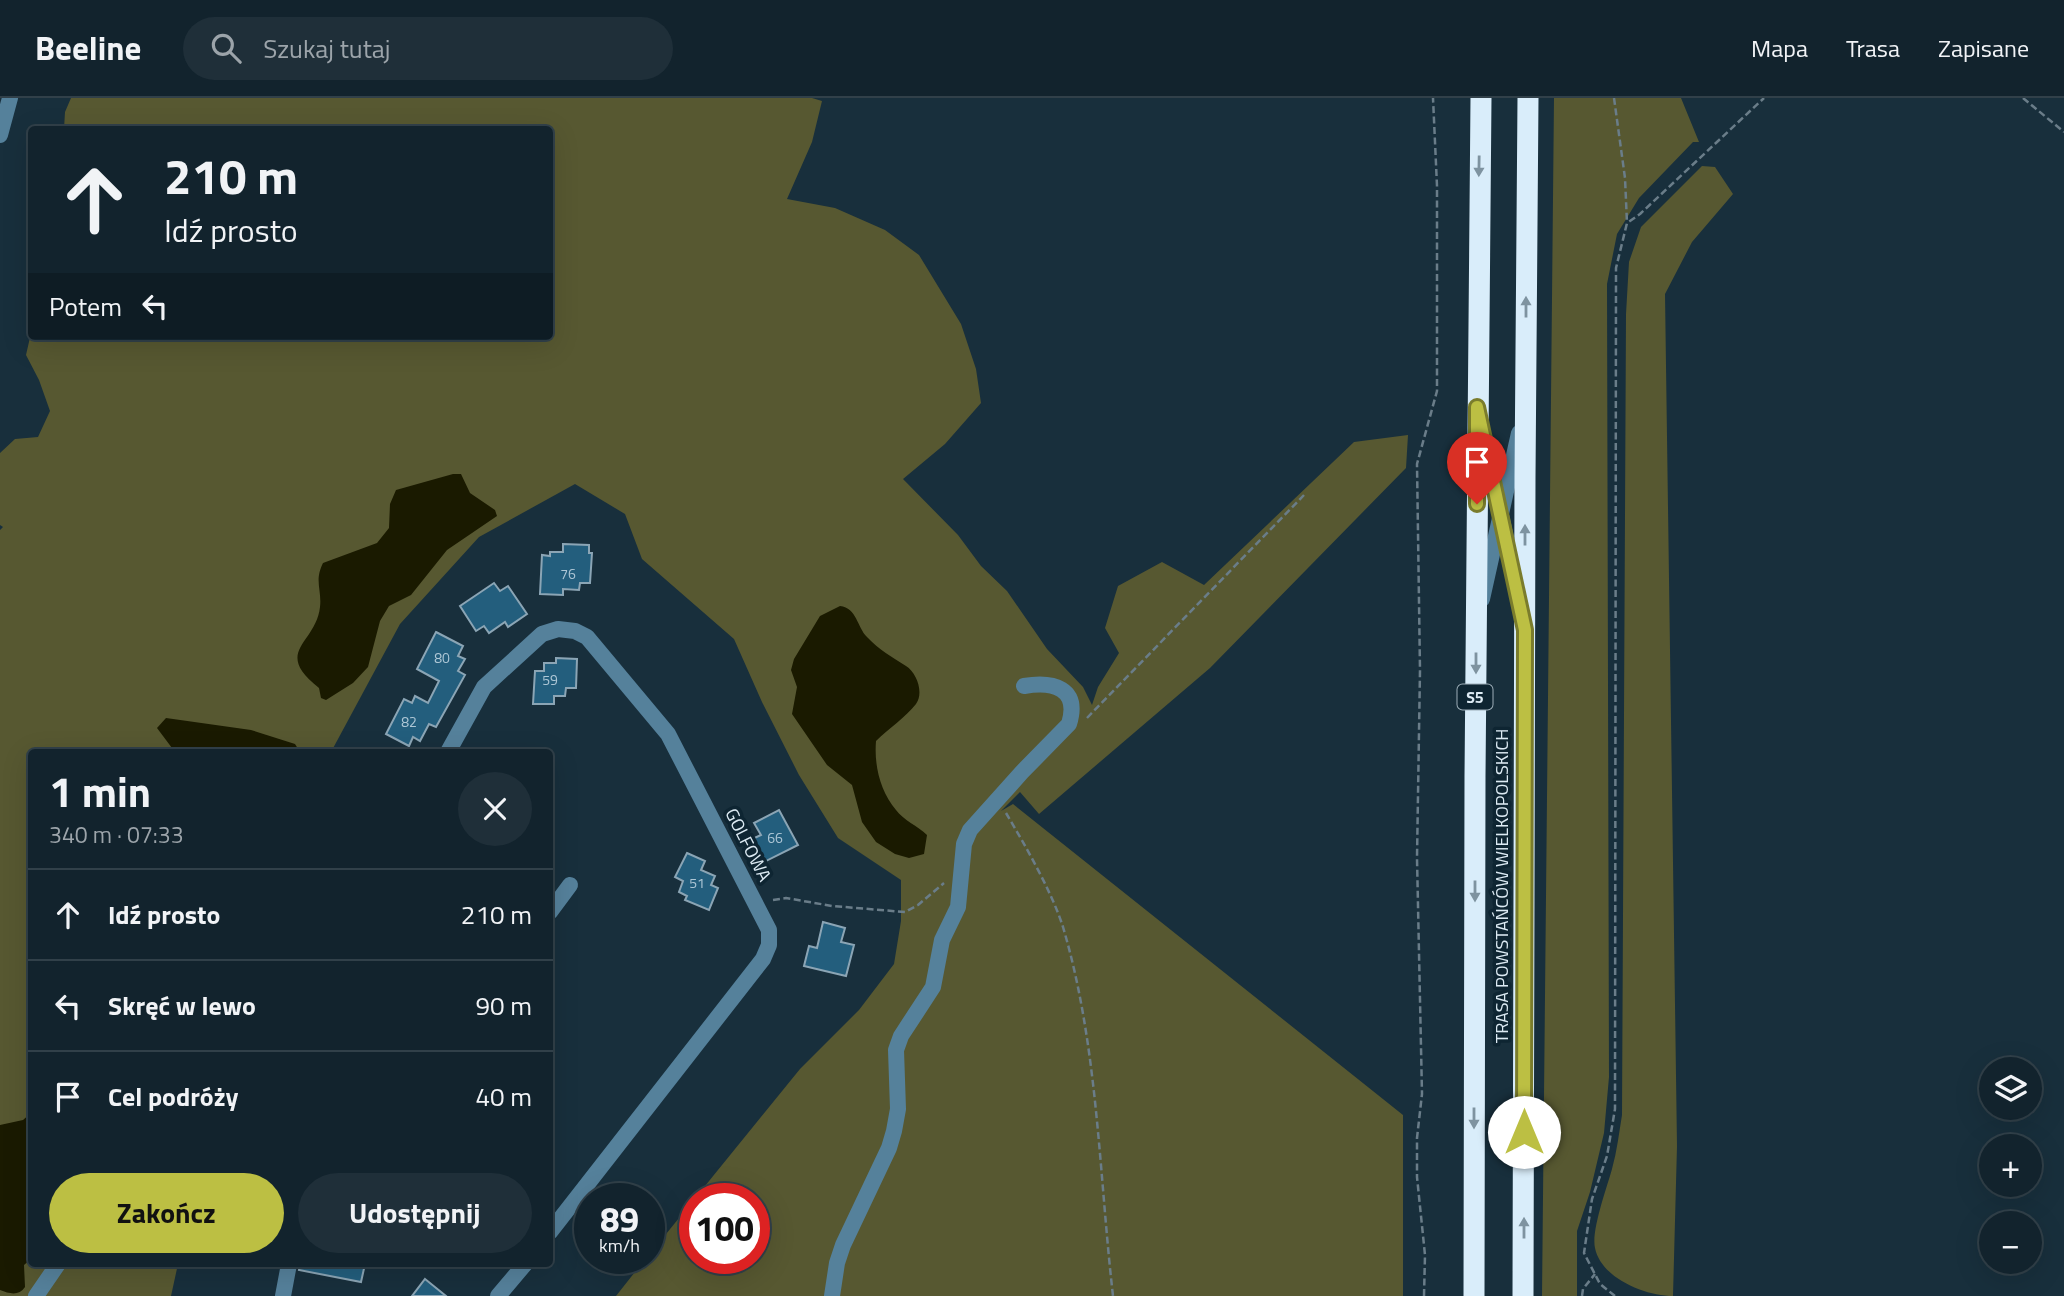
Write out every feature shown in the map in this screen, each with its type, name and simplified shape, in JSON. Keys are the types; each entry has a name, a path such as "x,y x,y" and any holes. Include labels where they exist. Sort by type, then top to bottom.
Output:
{"highway":[{"name":"TRASA POWSTAŃCÓW WIELKOPOLSKICH","path":"1474,1296 1480,98"},
{"name":"TRASA POWSTAŃCÓW WIELKOPOLSKICH","path":"1523,1296 1528,98"}],"lane":[{"path":"0,135 10,98"},
{"path":"1477,407 1525,630"},
{"path":"1476,629 1525,407"},
{"name":"GOLFOWA","path":"450,749 484,687 542,634 558,629 575,631 587,637 604,653 668,734 769,930 769,945 763,959 553,1228"},
{"path":"832,1296 836,1263 889,1148 898,1110 896,1049 933,987 942,940 958,907 964,844 970,830 1069,724 1072,714 1070,701 1062,689 1050,683 1024,686"},
{"path":"553,908 570,885"},
{"path":"36,1296 56,1267"},
{"path":"283,1296 288,1267"},
{"path":"498,1296 522,1267"}],"path":[{"path":"1424,1296 1425,1255 1417,1177 1417,1138 1422,1094 1417,858 1420,670 1418,464 1437,391 1437,186 1433,98"},
{"path":"1614,98 1625,177 1627,223 1616,268 1615,1109 1607,1156 1592,1199 1584,1253 1600,1284 1615,1296"},
{"path":"1627,223 1640,214 1764,98"},
{"path":"2023,98 2064,132"},
{"path":"1087,719 1304,495"},
{"path":"1003,806 1046,887 1062,925 1088,1033 1113,1296"},
{"path":"756,902 786,898 832,906 905,912 918,905 962,867"},
{"path":"1582,1296 1583,1289 1595,1274"}],"green space":[{"path":"71,98 812,98 822,101 812,142 787,199 835,208 885,230 919,255 961,324 976,369 981,403 945,444 903,479 958,535 981,566 1007,591 1047,649 1083,687 1092,705 1098,687 1119,653 1105,628 1118,586 1162,562 1204,585 1354,442 1408,435 1406,468 1210,668 1039,814 1020,792 1001,811 1013,804 1403,1115 1403,1296 616,1296 633,1274 665,1274 665,1235 679,1218 679,1274 770,1274 770,1183 707,1183 800,1069 859,1010 894,964 901,921 901,880 838,838 799,775 734,639 642,559 625,514 575,484 479,537 400,624 333,749 28,749 28,1267 177,1267 171,1296 0,1296 0,530 3,527 0,525 0,453 15,439 38,437 50,411 39,380 26,355 29,340 553,340 553,126 64,126 65,112"},
{"path":"1554,98 1681,98 1699,142 1693,142 1639,198 1617,234 1607,284 1609,1077 1604,1133 1590,1192 1577,1231 1577,1296 1542,1296"},
{"path":"1702,166 1715,167 1733,194 1692,242 1665,294 1677,1146 1673,1296 1638,1289 1615,1276 1599,1259 1594,1240 1615,1156 1622,1115 1626,314 1629,262 1641,227"}],"shaded area":[{"path":"461,474 470,493 495,510 497,516 447,550 411,595 389,606 380,621 368,667 353,683 326,700 321,698 319,688 299,665 298,656 300,647 317,620 320,607 319,575 323,563 377,543 389,528 390,504 396,490"},
{"path":"840,606 850,610 872,642 910,669 918,684 916,704 876,741 876,750 879,777 890,803 899,814 927,835 924,854 909,858 895,854 876,842 862,822 852,785 827,765 792,714 797,687 791,670 794,659 820,616"},
{"path":"166,718 251,730 295,744 298,749 173,749 157,728"},
{"path":"28,1116 28,1262 24,1265 25,1287 20,1292 11,1293 0,1290 0,1125 23,1120"}],"building":[{"path":"563,544 589,545 589,553 592,553 590,583 580,583 579,590 563,589 563,595 540,594 542,555 550,556 550,552 563,552"},
{"path":"494,583 500,591 508,586 527,614 508,627 505,622 489,633 484,626 476,631 460,606"},
{"path":"436,632 463,646 458,656 465,659 458,671 465,675 436,727 429,724 420,741 413,737 409,746 386,734 404,699 412,703 415,696 428,703 439,681 417,669"},
{"path":"556,658 577,659 576,688 566,688 565,696 554,696 554,704 533,704 535,671 544,671 544,663 556,663"},
{"path":"779,810 798,845 762,863 750,840 761,835 754,823"},
{"path":"687,853 705,861 701,870 715,876 711,885 718,888 709,910 685,900 687,896 679,892 683,881 675,877"},
{"path":"823,922 845,928 841,942 854,945 846,976 804,966 809,946 817,948"},
{"path":"300,1267 364,1267 361,1282 299,1270"},
{"path":"425,1279 446,1296 412,1296"}],"route":[{"path":"1477,504 1477,407 1525,630 1524,1132"}]}
